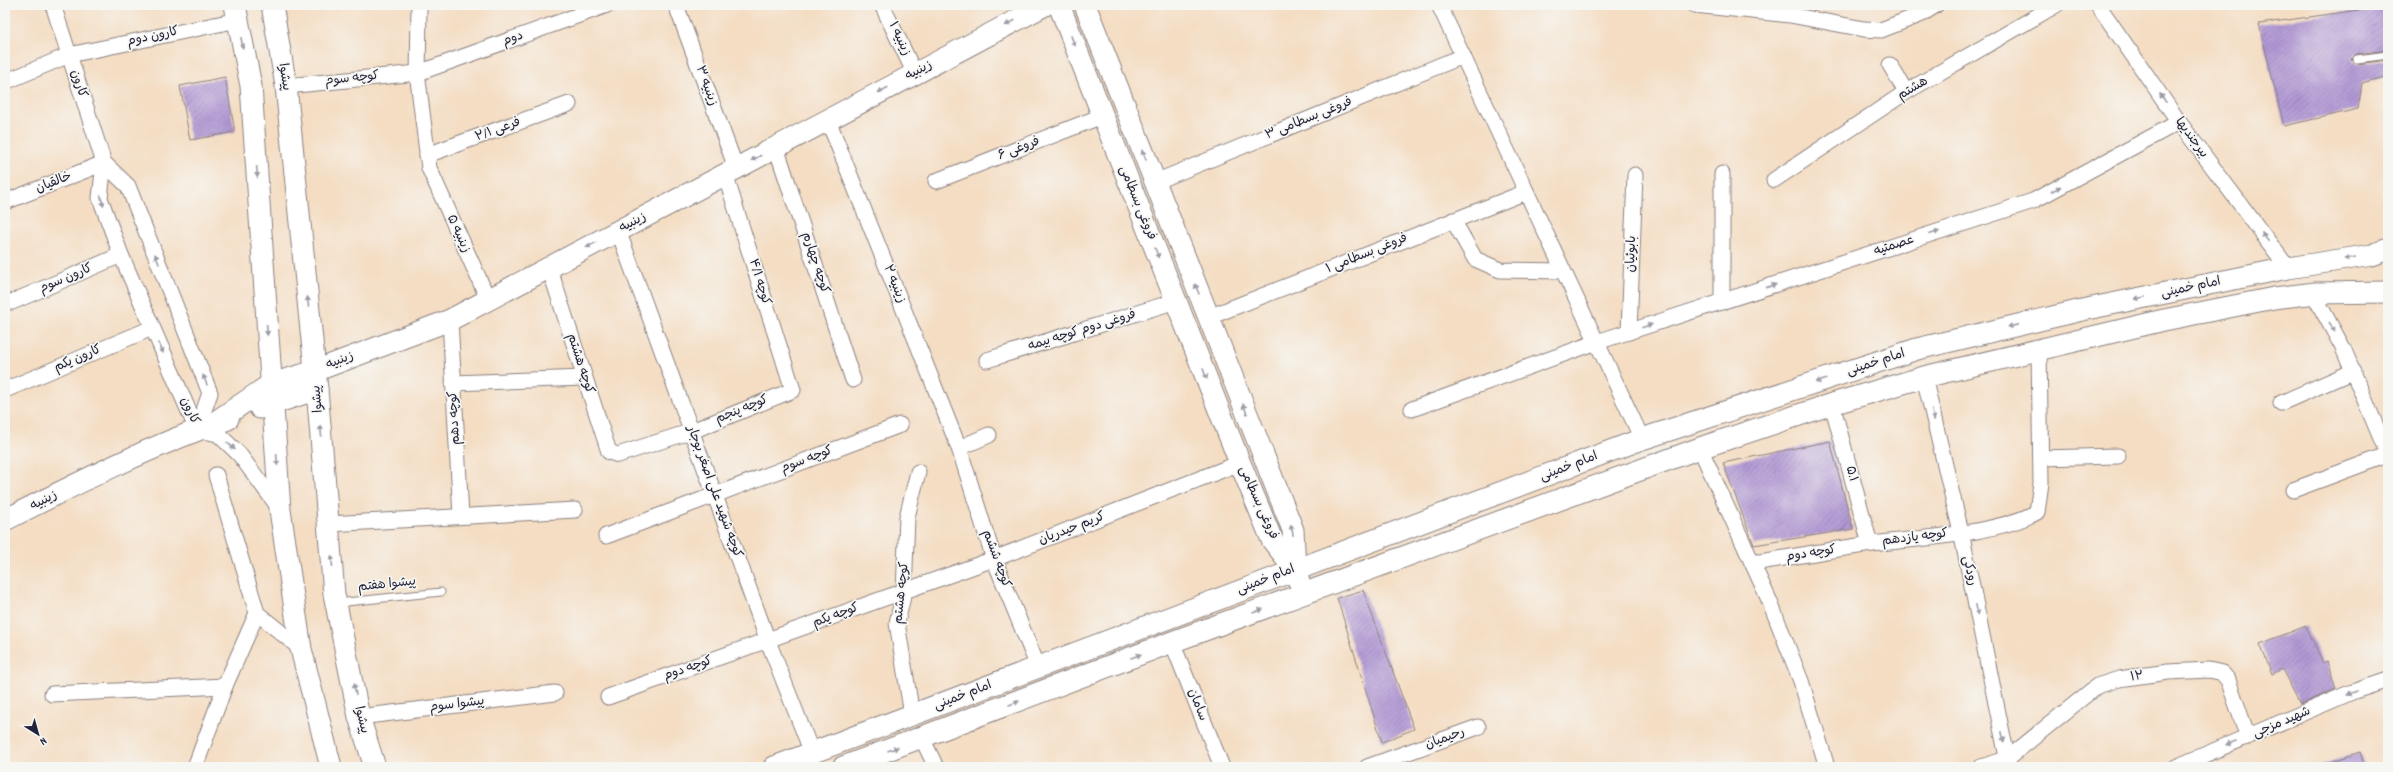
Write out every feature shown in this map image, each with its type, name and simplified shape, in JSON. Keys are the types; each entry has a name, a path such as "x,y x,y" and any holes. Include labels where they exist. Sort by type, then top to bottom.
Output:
{"main road":[{"name":"پیشوا","path":"273,5 286,86 316,380 336,603 359,716 375,767"},
{"name":"زینبیه","path":"5,520 59,493 206,426 272,394 316,380 450,320 1045,5"},
{"name":"فروغی بسطامی","path":"1059,5 1240,463 1272,540 1295,569"},
{"name":"فروغی بسطامی","path":"1085,5 1293,530 1295,569"},
{"path":"236,12 251,86 280,510 301,649 331,767"},
{"name":"امام خمینی","path":"774,767 1642,439 1917,349 2082,310 2288,268 2372,255 2388,249"},
{"name":"امام خمینی","path":"843,767 1172,642 1700,448 1832,404 1924,377 2164,320 2274,298 2313,293 2388,292"},
{"path":"1295,569 1304,594"}],"street":[{"name":"کارون","path":"53,5 104,163 100,198 121,255 152,328 206,426"},
{"name":"زینبیه ۵","path":"419,5 418,73 428,162 488,299"},
{"name":"دوم","path":"418,73 607,5"},
{"name":"زینبیه ۳","path":"676,5 731,171"},
{"name":"زینبیه ۱","path":"882,5 915,74"},
{"path":"1439,5 1642,439"},
{"path":"1695,5 1722,6 1790,14 1864,29 1881,30 1922,14 1936,5"},
{"name":"هشتم","path":"1774,180 1906,92 2056,5"},
{"name":"بیرجندیها","path":"2098,5 2179,122 2288,268"},
{"name":"کارون دوم","path":"5,82 69,55 236,12"},
{"name":"فروغی بسطامی ۳","path":"1155,182 1462,56"},
{"path":"1890,65 1906,92"},
{"name":"کوچه سوم","path":"286,86 418,73"},
{"name":"فرعی ۲/۱","path":"428,162 569,104"},
{"name":"فروغی ۶","path":"936,181 1102,116"},
{"name":"زینبیه ۲","path":"828,120 959,448"},
{"name":"عصمتیه","path":"1412,409 1597,342 2033,201 2179,122"},
{"name":"کوچه چهارم","path":"776,147 854,380"},
{"name":"کارون","path":"104,163 128,186 210,393 206,426"},
{"name":"خالقیان","path":"5,202 104,163"},
{"name":"کوچه ۴/۱","path":"731,171 793,390"},
{"path":"1722,174 1722,302"},
{"name":"بابوئیان","path":"1629,332 1635,175"},
{"name":"فروغی بسطامی ۱","path":"1209,317 1526,192"},
{"path":"1453,220 1476,259 1500,270 1563,271"},
{"name":"کوچه شهید علی اصغر بوجار","path":"618,230 768,641 812,753"},
{"name":"کارون سوم","path":"12,302 121,255"},
{"name":"کوچه هشتم","path":"549,267 584,378 610,452 618,455 692,431"},
{"path":"2293,490 2388,455 2344,348 2313,293"},
{"name":"فروغی دوم کوچه بیمه","path":"987,360 1176,301"},
{"name":"کوچه دهم","path":"450,320 461,516"},
{"name":"کارون یکم","path":"5,390 152,328"},
{"path":"2039,349 2041,458 2118,456"},
{"path":"2281,404 2354,371"},
{"name":"رودکی","path":"1924,377 1961,532 2008,763"},
{"path":"453,383 584,378"},
{"name":"کوچه پنجم","path":"692,431 793,390"},
{"name":"۵.۱","path":"1832,404 1870,544"},
{"name":"کوچه سوم","path":"715,495 900,425"},
{"path":"206,426 218,434 239,454 280,510"},
{"path":"959,448 989,435"},
{"name":"کوچه ششم","path":"959,448 994,559 1038,667"},
{"path":"1700,448 1753,563 1800,681 1827,767"},
{"name":"کوچه یازدهم","path":"1870,544 1961,532 2021,521 2037,512 2041,484 2041,458"},
{"name":"کریم حیدریان","path":"904,592 994,559 1240,463"},
{"name":"کوچه هشتم","path":"912,715 897,623 904,592 907,517 918,472"},
{"path":"216,475 257,613 301,649"},
{"path":"606,536 715,495"},
{"path":"329,524 575,510"},
{"name":"کوچه دوم","path":"1753,563 1870,544"},
{"name":"کوچه یکم","path":"768,641 904,592"},
{"path":"194,767 225,686 257,613"},
{"name":"کوچه دوم","path":"608,697 768,641"},
{"name":"سامان","path":"1172,642 1222,767"},
{"name":"۱۲","path":"2008,763 2097,686 2119,679 2168,672 2209,670 2222,673 2228,680 2248,737"},
{"name":"شهید مزجی","path":"2176,767 2352,692 2388,680"},
{"path":"52,694 225,686"},
{"name":"پیشوا سوم","path":"359,716 555,693"},
{"name":"رحیمیان","path":"1367,767 1478,727"},
{"path":"922,738 936,767"},
{"path":"1981,767 2008,763"}],"lane":[{"path":"2357,59 2388,55"},
{"name":"پیشوا هفتم","path":"336,603 441,592"}],"building":[{"path":"2388,6 2388,50 2356,54 2352,59 2357,64 2388,60 2388,76 2362,83 2358,109 2284,126 2259,24"},
{"path":"225,77 235,132 190,140 180,86"},
{"path":"1830,441 1853,529 1754,545 1723,463"},
{"path":"1363,590 1414,729 1382,742 1337,598"},
{"path":"2306,626 2323,663 2327,661 2336,689 2300,704 2282,669 2272,674 2260,644"},
{"path":"2360,752 2365,767 2322,767 2322,764"}]}
